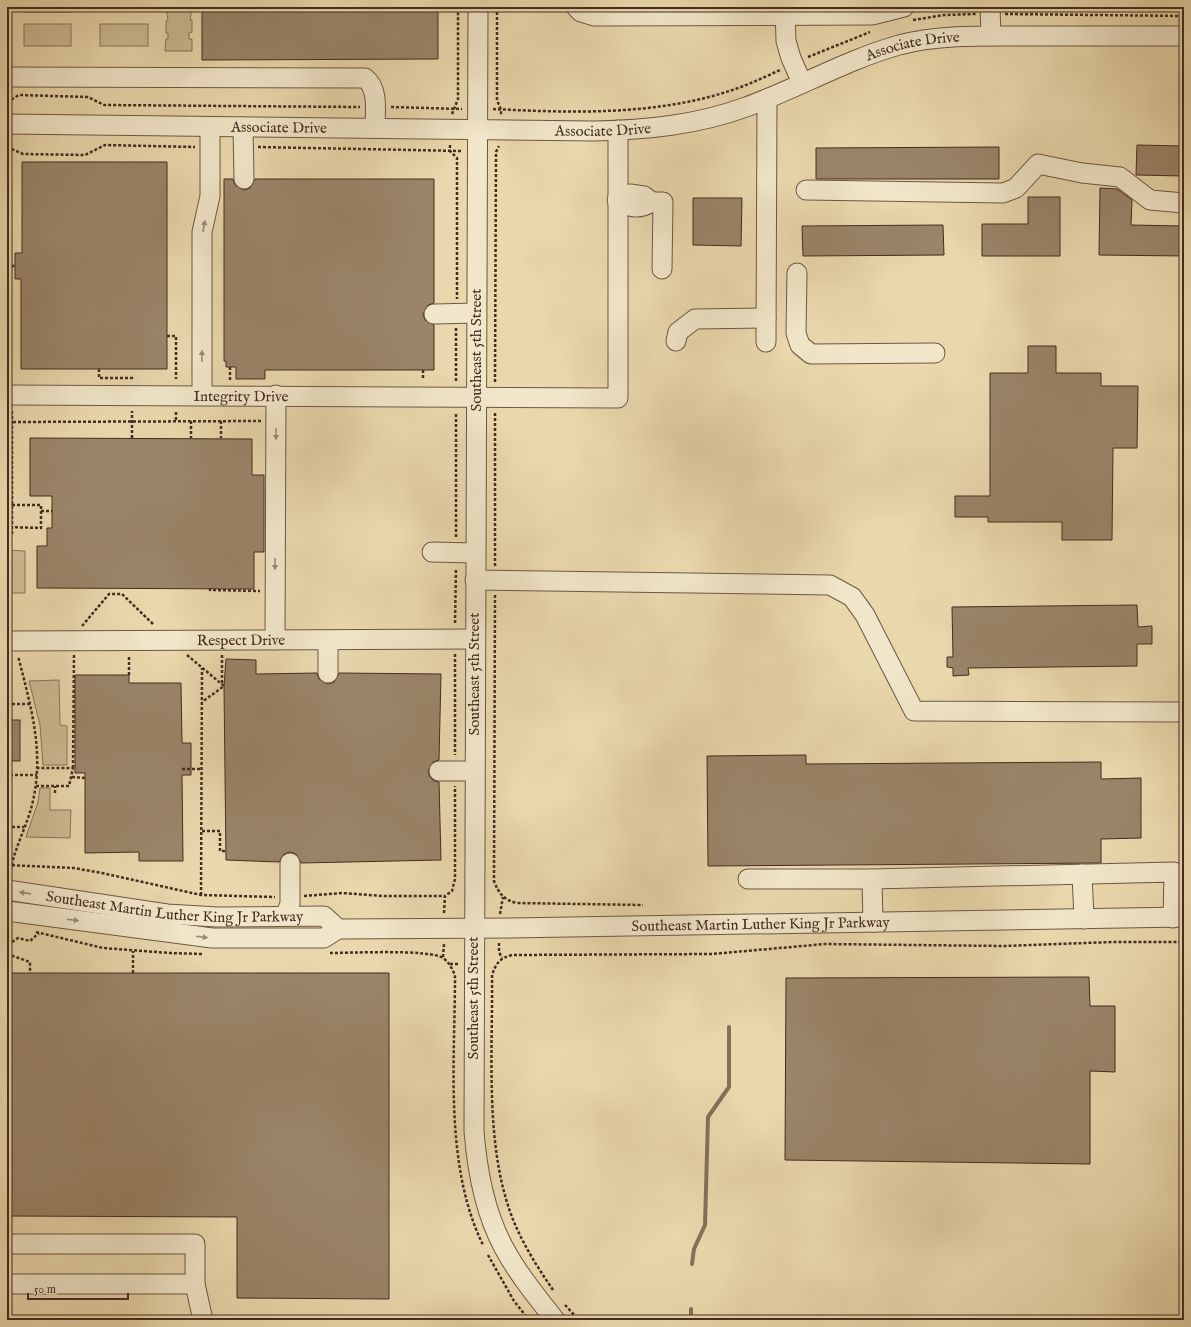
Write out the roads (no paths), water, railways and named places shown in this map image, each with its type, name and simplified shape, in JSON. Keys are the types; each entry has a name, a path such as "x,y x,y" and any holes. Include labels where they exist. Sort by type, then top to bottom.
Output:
{"street":[{"name":"Southeast 5th Street","path":"478,7 476,129 473,1111 475,1146 480,1175 493,1224 504,1247 519,1273 560,1312"},
{"path":"576,7 581,12 594,16 686,11 881,10 907,14"},
{"path":"785,11 786,41 791,58 802,83"},
{"path":"990,12 991,36"},
{"name":"Associate Drive","path":"7,124 618,130 658,128 687,123 746,107 861,58 899,45 945,37 1184,36"},
{"path":"7,77 365,78 371,83 374,91 375,128"},
{"path":"766,342 767,99"},
{"path":"202,395 202,232 210,196 210,127"},
{"path":"243,127 244,179"},
{"path":"618,130 618,200 628,207 644,207 652,202 663,202 662,269"},
{"path":"806,190 1003,193 1016,188 1038,164 1082,173 1120,177 1150,200 1184,202"},
{"name":"Integrity Drive","path":"10,395 276,395 618,398 618,200"},
{"path":"797,273 796,333 800,345 811,354 935,353"},
{"path":"434,314 476,313"},
{"path":"676,341 678,332 695,319 766,318"},
{"path":"275,640 276,395"},
{"path":"432,552 475,553"},
{"path":"475,580 830,585 852,597 865,615 914,712 1184,712"},
{"name":"Respect Drive","path":"11,641 71,645 129,641 475,639"},
{"path":"328,640 328,673"},
{"path":"439,771 474,771"},
{"path":"285,916 290,904 290,863"},
{"path":"748,879 872,879 1174,872 1179,917"},
{"path":"1082,874 1084,919"},
{"path":"872,879 873,922"},
{"name":"Southeast Martin Luther King Jr Parkway","path":"8,884 167,914 217,917 324,916 338,929"},
{"name":"Southeast Martin Luther King Jr Parkway","path":"7,911 212,938 324,938 338,929 1179,917"},
{"path":"7,1244 195,1244 195,1284 203,1320"},
{"path":"7,1284 195,1284"}],"waterway":[{"path":"692,1264 694,1249 705,1225 708,1117 729,1087 729,1027"},
{"path":"691,1309 691,1320"}]}
